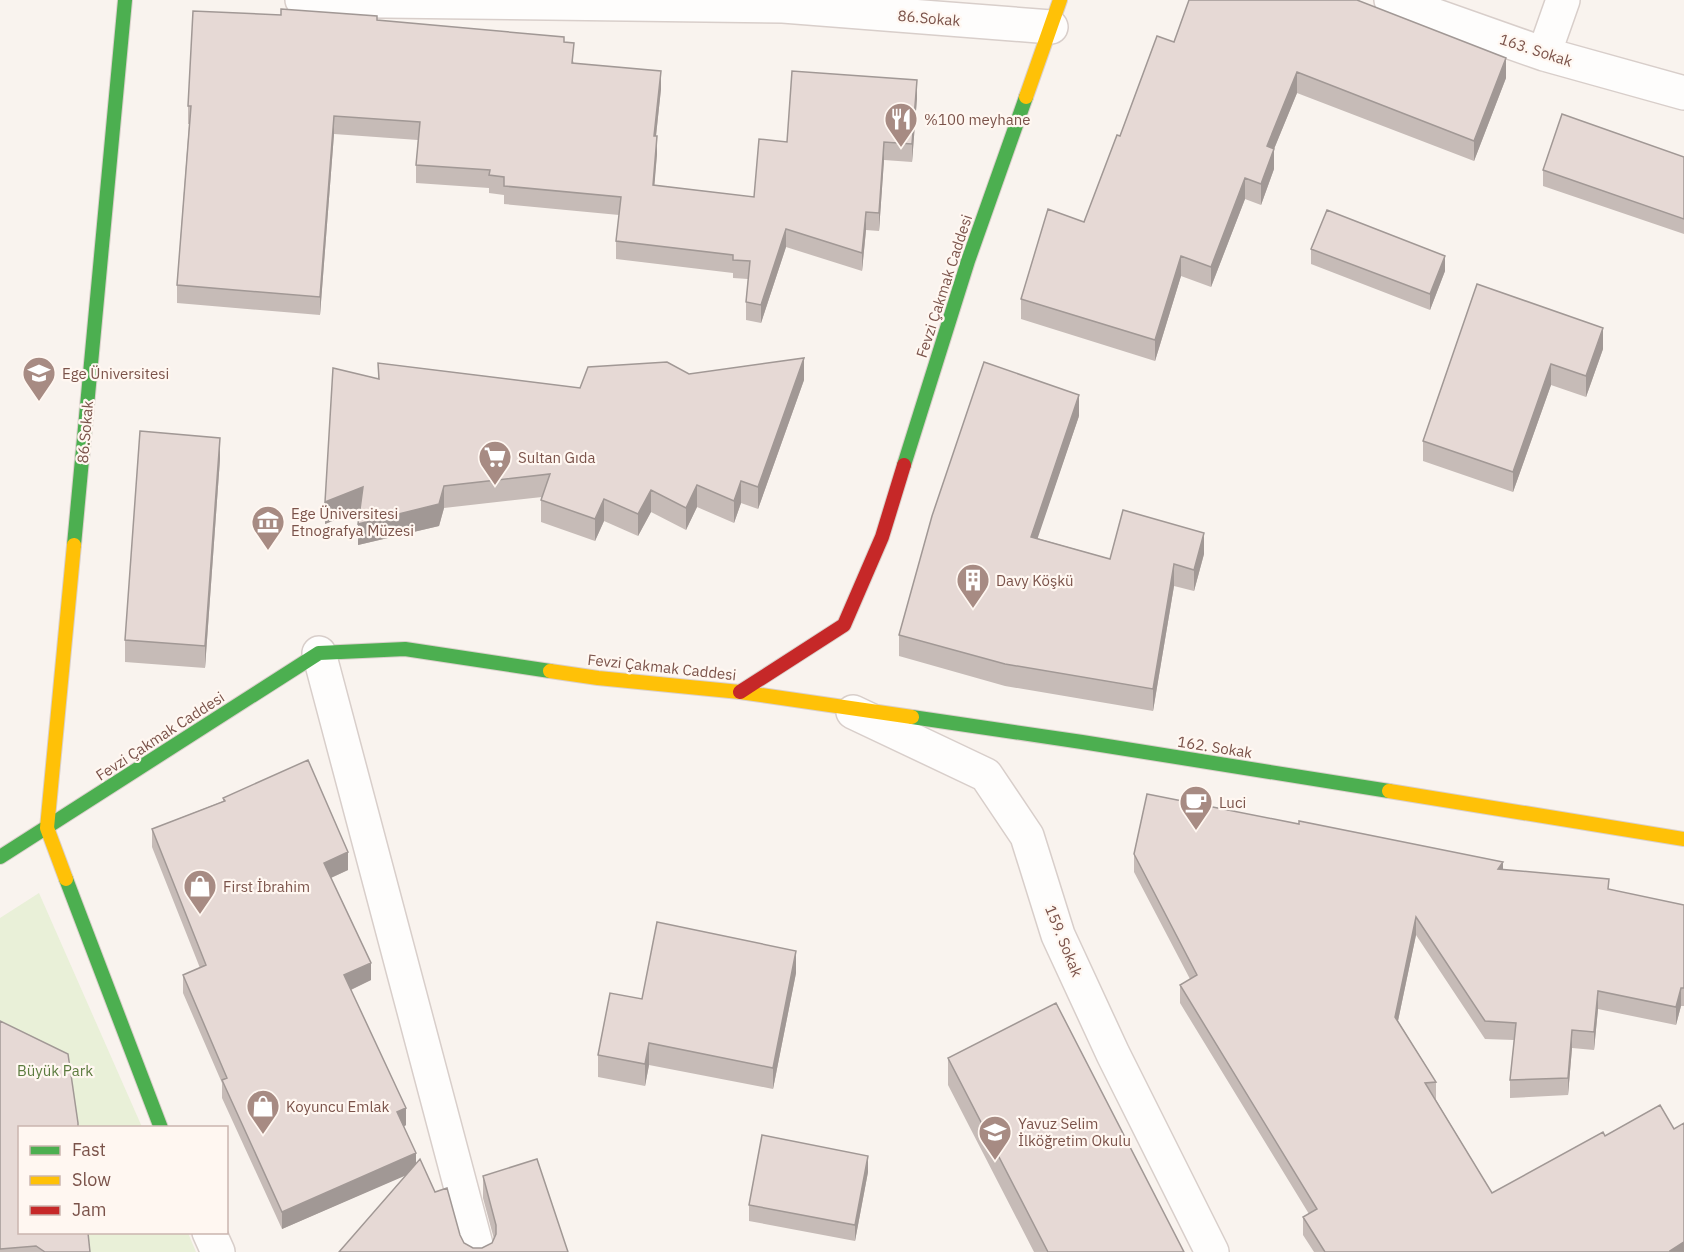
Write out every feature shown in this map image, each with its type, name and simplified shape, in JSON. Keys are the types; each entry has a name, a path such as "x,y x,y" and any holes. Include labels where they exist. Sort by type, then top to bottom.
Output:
{"street":[{"name":"86.Sokak","path":"47,828 125,0"},
{"name":"86.Sokak","path":"303,0 783,6 1056,14"},
{"name":"163. Sokak","path":"1391,0 1544,54 1684,93"},
{"path":"1544,54 1563,0"},
{"name":"Fevzi Çakmak Caddesi","path":"0,856 319,653 405,649 598,678 740,693 844,625 882,537 968,261 1056,14"},
{"path":"319,653 478,1252"},
{"name":"162. Sokak","path":"740,693 1082,742 1684,839"},
{"name":"159. Sokak","path":"841,706 986,775 1027,836 1058,935 1113,1054 1212,1252"},
{"path":"47,828 160,1126"},
{"path":"209,1234 218,1252"}],"green space":[{"name":"Büyük Park","path":"39,893 142,1126 18,1126 18,1234 188,1234 196,1252 0,1252 0,918"}],"building":[{"path":"1189,0 1357,0 1506,58 1474,141 1297,72 1267,146 1274,149 1261,184 1245,178 1211,267 1181,256 1155,340 1021,299 1048,209 1084,222 1117,135 1120,136 1157,36 1174,42"},
{"path":"281,9 377,16 377,20 564,37 564,42 574,43 572,63 661,71 654,136 657,136 653,185 754,197 759,139 787,142 792,71 917,80 912,144 884,142 879,213 866,212 862,253 786,229 761,305 746,302 750,261 733,260 733,255 616,241 621,197 504,186 504,177 489,175 490,170 416,165 420,122 334,116 320,297 177,285 191,106 188,106 193,11 281,15"},
{"path":"1562,114 1684,157 1684,219 1543,170"},
{"path":"1327,210 1445,256 1430,294 1311,249"},
{"path":"1477,284 1603,328 1586,376 1551,364 1513,472 1423,441"},
{"path":"804,358 758,487 741,481 734,501 697,485 686,508 651,490 638,514 604,499 595,519 541,500 550,474 444,486 439,504 358,524 363,487 325,502 333,368 379,379 378,363 580,388 588,367 667,362 689,374"},
{"path":"984,362 1079,395 1031,537 1110,559 1123,510 1204,533 1194,570 1174,564 1153,689 1005,664 899,635 932,516"},
{"path":"140,431 220,438 205,646 125,640"},
{"path":"308,760 348,852 324,863 371,963 344,975 406,1108 397,1112 416,1153 282,1212 222,1080 227,1078 183,975 206,965 152,829 225,801 223,798"},
{"path":"1147,794 1299,824 1299,821 1503,862 1498,869 1609,879 1608,889 1684,905 1684,988 1681,988 1676,1007 1598,991 1594,1032 1572,1030 1568,1078 1510,1080 1516,1023 1485,1021 1416,917 1395,1017 1436,1082 1425,1083 1492,1193 1603,1132 1605,1136 1660,1105 1674,1129 1684,1123 1684,1242 1671,1252 1325,1252 1303,1217 1317,1209 1180,985 1197,975 1134,854"},
{"path":"657,922 796,951 773,1068 649,1043 645,1064 598,1055 610,993 642,999"},
{"path":"1056,1003 1184,1252 1048,1252 948,1058"},
{"path":"0,1021 68,1054 78,1123 78,1126 18,1126 18,1234 88,1234 90,1252 45,1252 36,1246 0,1249"},
{"path":"762,1135 868,1156 855,1225 749,1205"},
{"path":"420,1159 435,1192 447,1188 464,1243 473,1248 482,1248 492,1243 496,1234 496,1225 483,1176 537,1159 568,1252 339,1252"}],"traffic: fast":[{"path":"74,545 125,0"},
{"path":"904,465 968,261 1026,97"},
{"path":"0,857 319,653 405,649 550,671"},
{"path":"912,717 1389,791"},
{"path":"66,879 160,1126"}],"traffic: slow":[{"path":"1026,97 1060,0"},
{"path":"66,879 47,828 74,545"},
{"path":"550,671 740,692 912,717"},
{"path":"1389,791 1684,839"}],"traffic: jam":[{"path":"740,692 844,625 882,537 904,465"}],"place":[{"name":"%100 meyhane","path":"901,148"},
{"name":"Ege Üniversitesi","path":"39,402"},
{"name":"Sultan Gıda","path":"495,486"},
{"name":"Ege Üniversitesi Etnografya Müzesi","path":"268,551"},
{"name":"Davy Köşkü","path":"973,609"},
{"name":"Luci","path":"1196,831"},
{"name":"First İbrahim","path":"200,915"},
{"name":"Koyuncu Emlak","path":"263,1135"},
{"name":"Yavuz Selim İlköğretim Okulu","path":"995,1161"}]}
